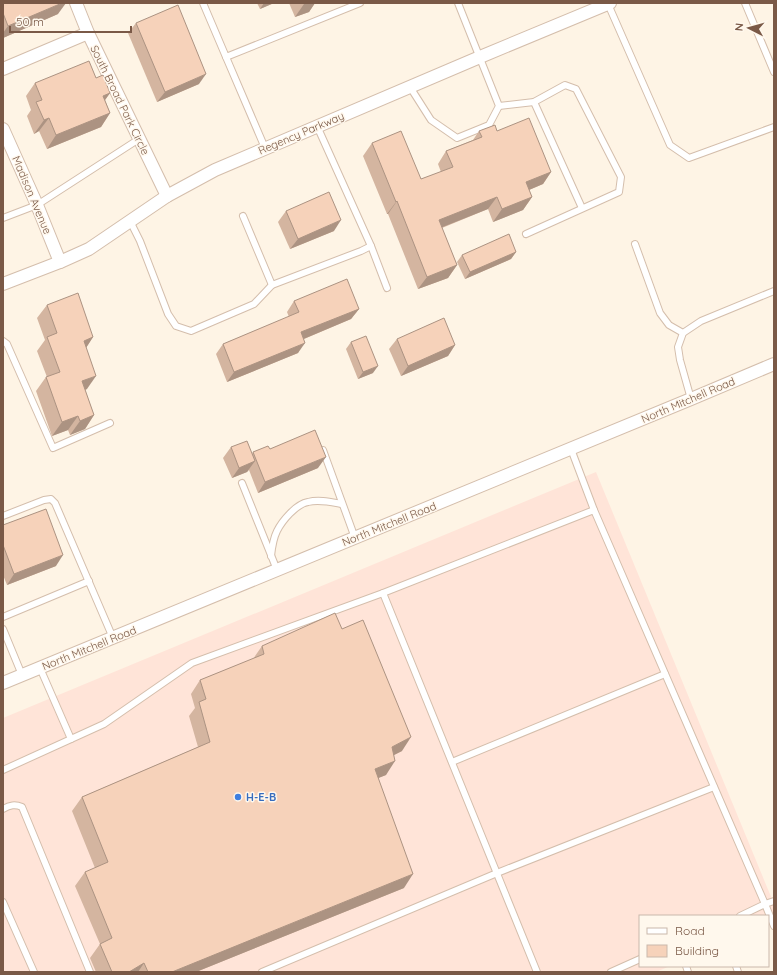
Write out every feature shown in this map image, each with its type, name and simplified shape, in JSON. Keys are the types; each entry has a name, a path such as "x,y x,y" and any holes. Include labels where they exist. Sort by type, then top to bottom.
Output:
{"street":[{"name":"South Broad Park Circle","path":"76,3 88,33 167,196"},
{"name":"Regency Parkway","path":"3,284 89,249 167,196 215,170 609,3"},
{"path":"3,69 88,33"},
{"name":"Madison Avenue","path":"3,129 37,205 60,262"},
{"name":"North Mitchell Road","path":"3,683 774,364"}],"lane":[{"path":"203,3 265,148"},
{"path":"226,58 360,3"},
{"path":"410,87 431,120 457,138 489,125 499,106 458,3"},
{"path":"609,3 670,145 689,158 774,128"},
{"path":"745,3 774,72"},
{"path":"499,106 534,102 565,85 576,89 621,177 620,192 526,234"},
{"path":"534,102 582,208"},
{"path":"317,126 371,246 387,288"},
{"path":"3,218 37,205 139,140"},
{"path":"243,216 272,285"},
{"path":"130,220 140,241 168,314 176,326 191,331 254,304 272,285 371,246"},
{"path":"635,244 660,313 669,325 683,333"},
{"path":"691,399 680,360 678,347 683,333 701,321 774,291"},
{"path":"3,341 7,344 53,448 110,423"},
{"path":"571,449 594,510 774,926"},
{"path":"323,450 355,538"},
{"path":"242,483 277,570"},
{"path":"3,516 44,500 52,499 113,638"},
{"path":"271,556 273,542 277,531 285,519 297,507 307,502 321,501 342,504"},
{"path":"3,770 104,724 192,663 383,593 594,510"},
{"path":"3,617 89,581"},
{"path":"383,593 537,972"},
{"path":"3,629 22,675"},
{"path":"40,668 70,739"},
{"path":"452,762 665,674"},
{"path":"262,972 497,873 714,787"},
{"path":"3,809 16,805 22,807 90,972"},
{"path":"742,915 774,901"},
{"path":"3,902 34,972"},
{"path":"611,972 639,959"}],"shaded area":[{"path":"596,472 774,904 774,921 769,924 769,915 639,915 639,967 668,967 656,972 3,972 3,718"}],"building":[{"path":"3,3 62,3 8,26 3,13"},
{"path":"178,5 206,74 165,92 136,23"},
{"path":"89,61 96,78 103,75 110,93 103,96 110,113 56,135 49,118 44,120 36,102 42,100 35,83"},
{"path":"529,118 551,172 526,182 532,197 502,209 497,197 439,220 457,265 427,277 372,143 401,131 421,179 453,167 446,151 482,137 479,131 495,125 497,131"},
{"path":"329,192 341,220 298,239 286,211"},
{"path":"509,234 516,252 470,272 462,255"},
{"path":"347,279 359,309 301,332 305,343 234,372 223,344 299,312 294,301"},
{"path":"78,293 93,337 84,341 96,376 82,381 94,415 80,421 78,416 62,422 46,377 60,372 47,337 57,333 47,305"},
{"path":"444,318 455,345 408,366 397,339"},
{"path":"366,336 378,366 363,372 351,342"},
{"path":"315,430 326,457 265,482 253,452 268,446 270,449"},
{"path":"247,441 255,461 239,468 231,447"},
{"path":"46,509 63,555 14,574 3,545 3,525"},
{"name":"H-E-B","path":"335,613 342,629 363,620 411,737 392,747 395,761 375,769 413,874 172,972 148,972 144,963 129,972 112,972 100,944 112,938 85,872 108,862 82,797 210,742 199,702 206,699 200,680 264,654 262,646"}],"place":[{"name":"H-E-B","path":"238,797"}]}
